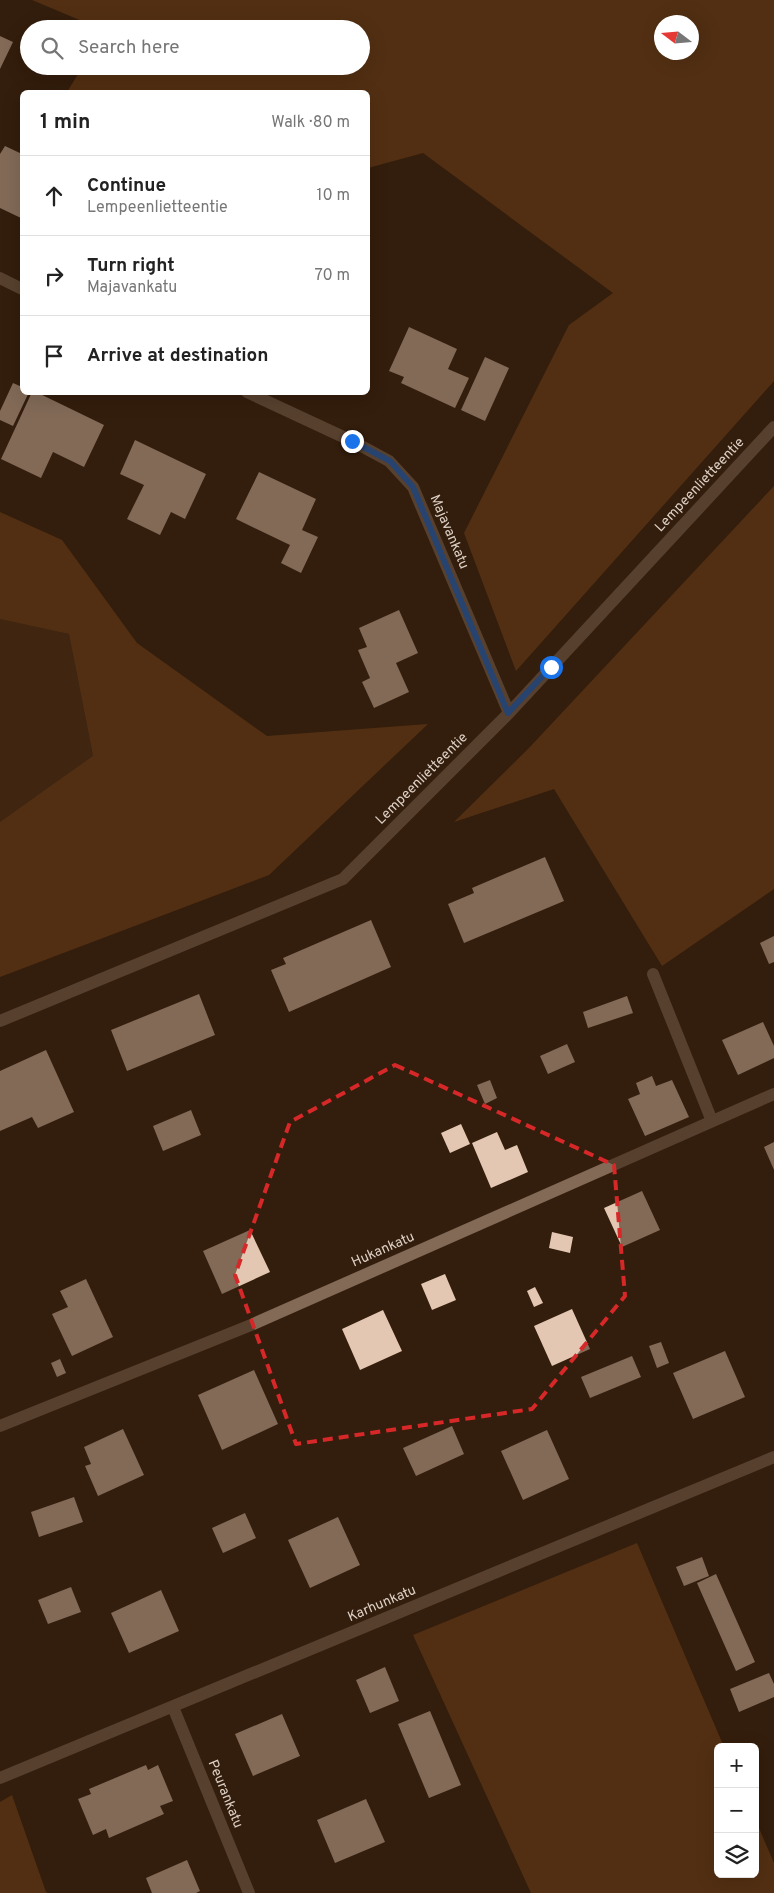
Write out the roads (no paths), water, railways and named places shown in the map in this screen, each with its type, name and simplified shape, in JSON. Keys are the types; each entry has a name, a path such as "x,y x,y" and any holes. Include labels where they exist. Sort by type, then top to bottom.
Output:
{"street":[{"path":"0,278 20,288"},
{"name":"Majavankatu","path":"253,395 390,461 413,487 508,713"},
{"name":"Lempeenlietteentie","path":"0,1021 343,879 508,713 774,427"},
{"path":"653,974 712,1121"},
{"name":"Hukankatu","path":"0,1426 251,1325 774,1094"},
{"name":"Karhunkatu","path":"0,1778 774,1457"},
{"name":"Peurankatu","path":"173,1707 249,1893"}]}
